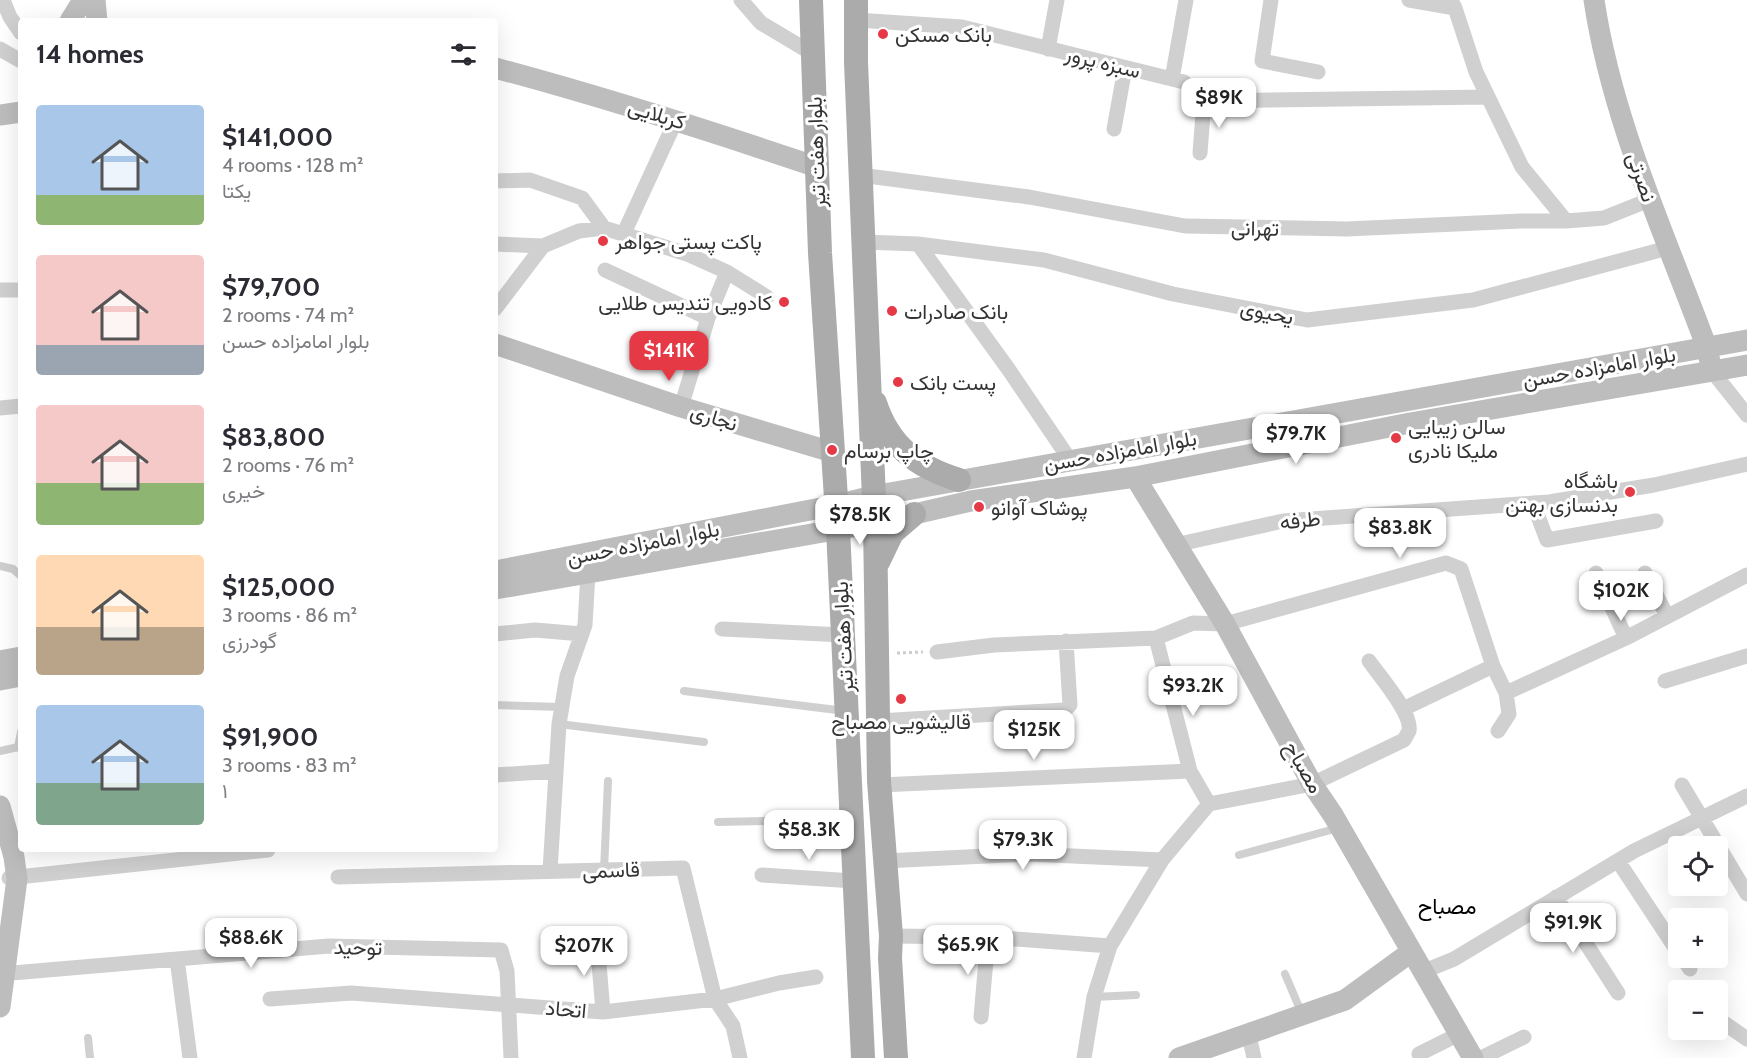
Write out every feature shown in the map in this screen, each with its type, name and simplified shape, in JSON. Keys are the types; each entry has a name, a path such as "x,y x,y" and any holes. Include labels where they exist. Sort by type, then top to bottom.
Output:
{"main road":[{"path":"72,18 83,0"},
{"path":"95,0 97,18"},
{"name":"بلوار هفت تیر","path":"812,0 817,167 838,529 863,1058"},
{"name":"نصرتی","path":"1594,0 1599,32 1630,141 1649,200 1707,348 1712,371"},
{"name":"بلوار هفت تیر","path":"856,10 860,175 875,523 880,785 896,1058"},
{"name":"کربلایی","path":"498,69 576,89 817,167"},
{"path":"0,115 18,112"},
{"name":"بلوار امامزاده حسن","path":"498,571 873,496 1747,340"},
{"name":"نجاری","path":"498,345 681,407 832,452"},
{"name":"بلوار امامزاده حسن","path":"498,588 875,523 971,501 1136,477 1410,423 1747,365"},
{"path":"868,383 887,432 900,447 935,473 960,480"},
{"name":"مصباح","path":"1136,477 1225,624 1312,784 1340,828 1473,1058"},
{"path":"876,567 892,533 914,514"},
{"path":"0,661 18,658"},
{"path":"0,680 18,677"},
{"path":"0,806 14,857 8,879 0,937"},
{"path":"0,838 6,859 8,879 0,1007"},
{"path":"858,958 867,970 877,976 883,972 890,947"},
{"path":"1186,1057 1345,1000 1411,952"},
{"path":"861,1028 870,1016 878,1012 885,1016 894,1028"}],"street":[{"path":"3,0 18,29"},
{"path":"741,0 761,24 813,54"},
{"path":"1048,49 1057,0"},
{"path":"1172,79 1186,0"},
{"path":"1271,0 1262,61 1318,72"},
{"path":"1409,0 1453,4 1476,72 1522,167 1566,221"},
{"name":"سبزه پرور","path":"856,10 962,27 1184,82 1204,102"},
{"path":"0,49 18,58"},
{"path":"1114,129 1125,68"},
{"path":"1200,153 1204,102 1488,97"},
{"path":"624,233 676,120"},
{"name":"تهرانی","path":"860,175 1029,197 1185,226 1347,230 1521,221 1566,221 1604,218 1649,200"},
{"path":"498,181 530,180 582,198 604,228"},
{"path":"498,244 543,246 579,231 604,228 687,254 727,272 767,297"},
{"name":"یحیوی","path":"863,242 918,244 1044,260 1173,294 1307,320 1473,300 1668,248"},
{"path":"918,244 1009,370 1070,460"},
{"path":"498,305 543,246"},
{"path":"605,270 708,318"},
{"path":"681,407 708,318 727,272"},
{"path":"0,290 18,290"},
{"path":"1712,371 1747,415"},
{"path":"0,408 18,406"},
{"name":"طرفه","path":"1175,544 1283,521 1533,503 1654,485 1747,464"},
{"path":"1533,503 1547,540 1656,521"},
{"path":"937,652 994,645 1156,638 1193,623 1225,624 1446,563 1461,569 1493,666 1506,693 1509,714 1497,731"},
{"path":"550,871 559,724 567,676 585,625 588,573"},
{"path":"1596,573 1626,638"},
{"path":"1645,573 1667,616"},
{"path":"1506,693 1626,638 1747,575"},
{"path":"722,629 843,635"},
{"path":"498,634 535,630 582,634"},
{"path":"1156,638 1190,771 1209,804"},
{"path":"878,721 1065,710 1070,705 1066,641"},
{"path":"1665,681 1747,656"},
{"path":"1084,1058 1094,997 1110,946 1162,860 1209,804 1312,784 1404,740 1409,732 1409,724 1403,709 1369,661"},
{"path":"1403,709 1493,666"},
{"path":"498,775 556,771"},
{"path":"880,785 1190,771"},
{"path":"1682,785 1747,894"},
{"path":"1422,972 1454,959 1618,861 1747,796"},
{"path":"8,879 242,852"},
{"path":"884,861 1029,854 1162,860"},
{"path":"1618,861 1668,937"},
{"name":"قاسمی","path":"338,877 683,868 715,999 733,1026 740,1058"},
{"path":"762,875 854,881"},
{"path":"1556,897 1618,993"},
{"path":"890,947 988,937 1110,946"},
{"path":"981,1017 988,937"},
{"path":"597,939 603,1012"},
{"name":"توحید","path":"3,974 328,946 501,950 507,971 508,1004"},
{"path":"177,959 190,1058"},
{"name":"اتحاد","path":"270,999 351,993 603,1012 715,999 779,983 816,977"},
{"path":"508,1004 511,1058"},
{"path":"1728,1026 1747,1039"},
{"path":"1419,1054 1459,1034"},
{"path":"1249,1035 1254,1058"},
{"path":"1481,1058 1524,1037"}],"lane":[{"path":"0,566 13,569 18,573"},
{"path":"684,691 846,711"},
{"path":"498,705 562,707"},
{"path":"559,724 704,742"},
{"path":"0,751 18,749"},
{"path":"604,870 608,781"},
{"path":"718,822 851,819"},
{"path":"1239,855 1340,828"},
{"path":"1285,974 1303,1015"},
{"path":"1094,997 1136,995"},
{"path":"88,1038 90,1058"}],"path":[{"path":"877,653 937,652"}],"place":[{"name":"بانک مسکن","path":"883,34"},
{"name":"پاکت پستی جواهر","path":"603,241"},
{"name":"کادویی تندیس طلایی","path":"784,302"},
{"name":"بانک صادرات","path":"892,311"},
{"name":"پست بانک","path":"898,382"},
{"name":"سالن زیبایی ملیکا نادری","path":"1396,438"},
{"name":"چاپ برسام","path":"832,450"},
{"name":"باشگاه بدنسازی بهتن","path":"1630,492"},
{"name":"پوشاک آوانو","path":"979,507"},
{"name":"قالیشویی مصباح","path":"901,699"}],"district":[{"name":"مصباح","path":"1447,906"}]}
